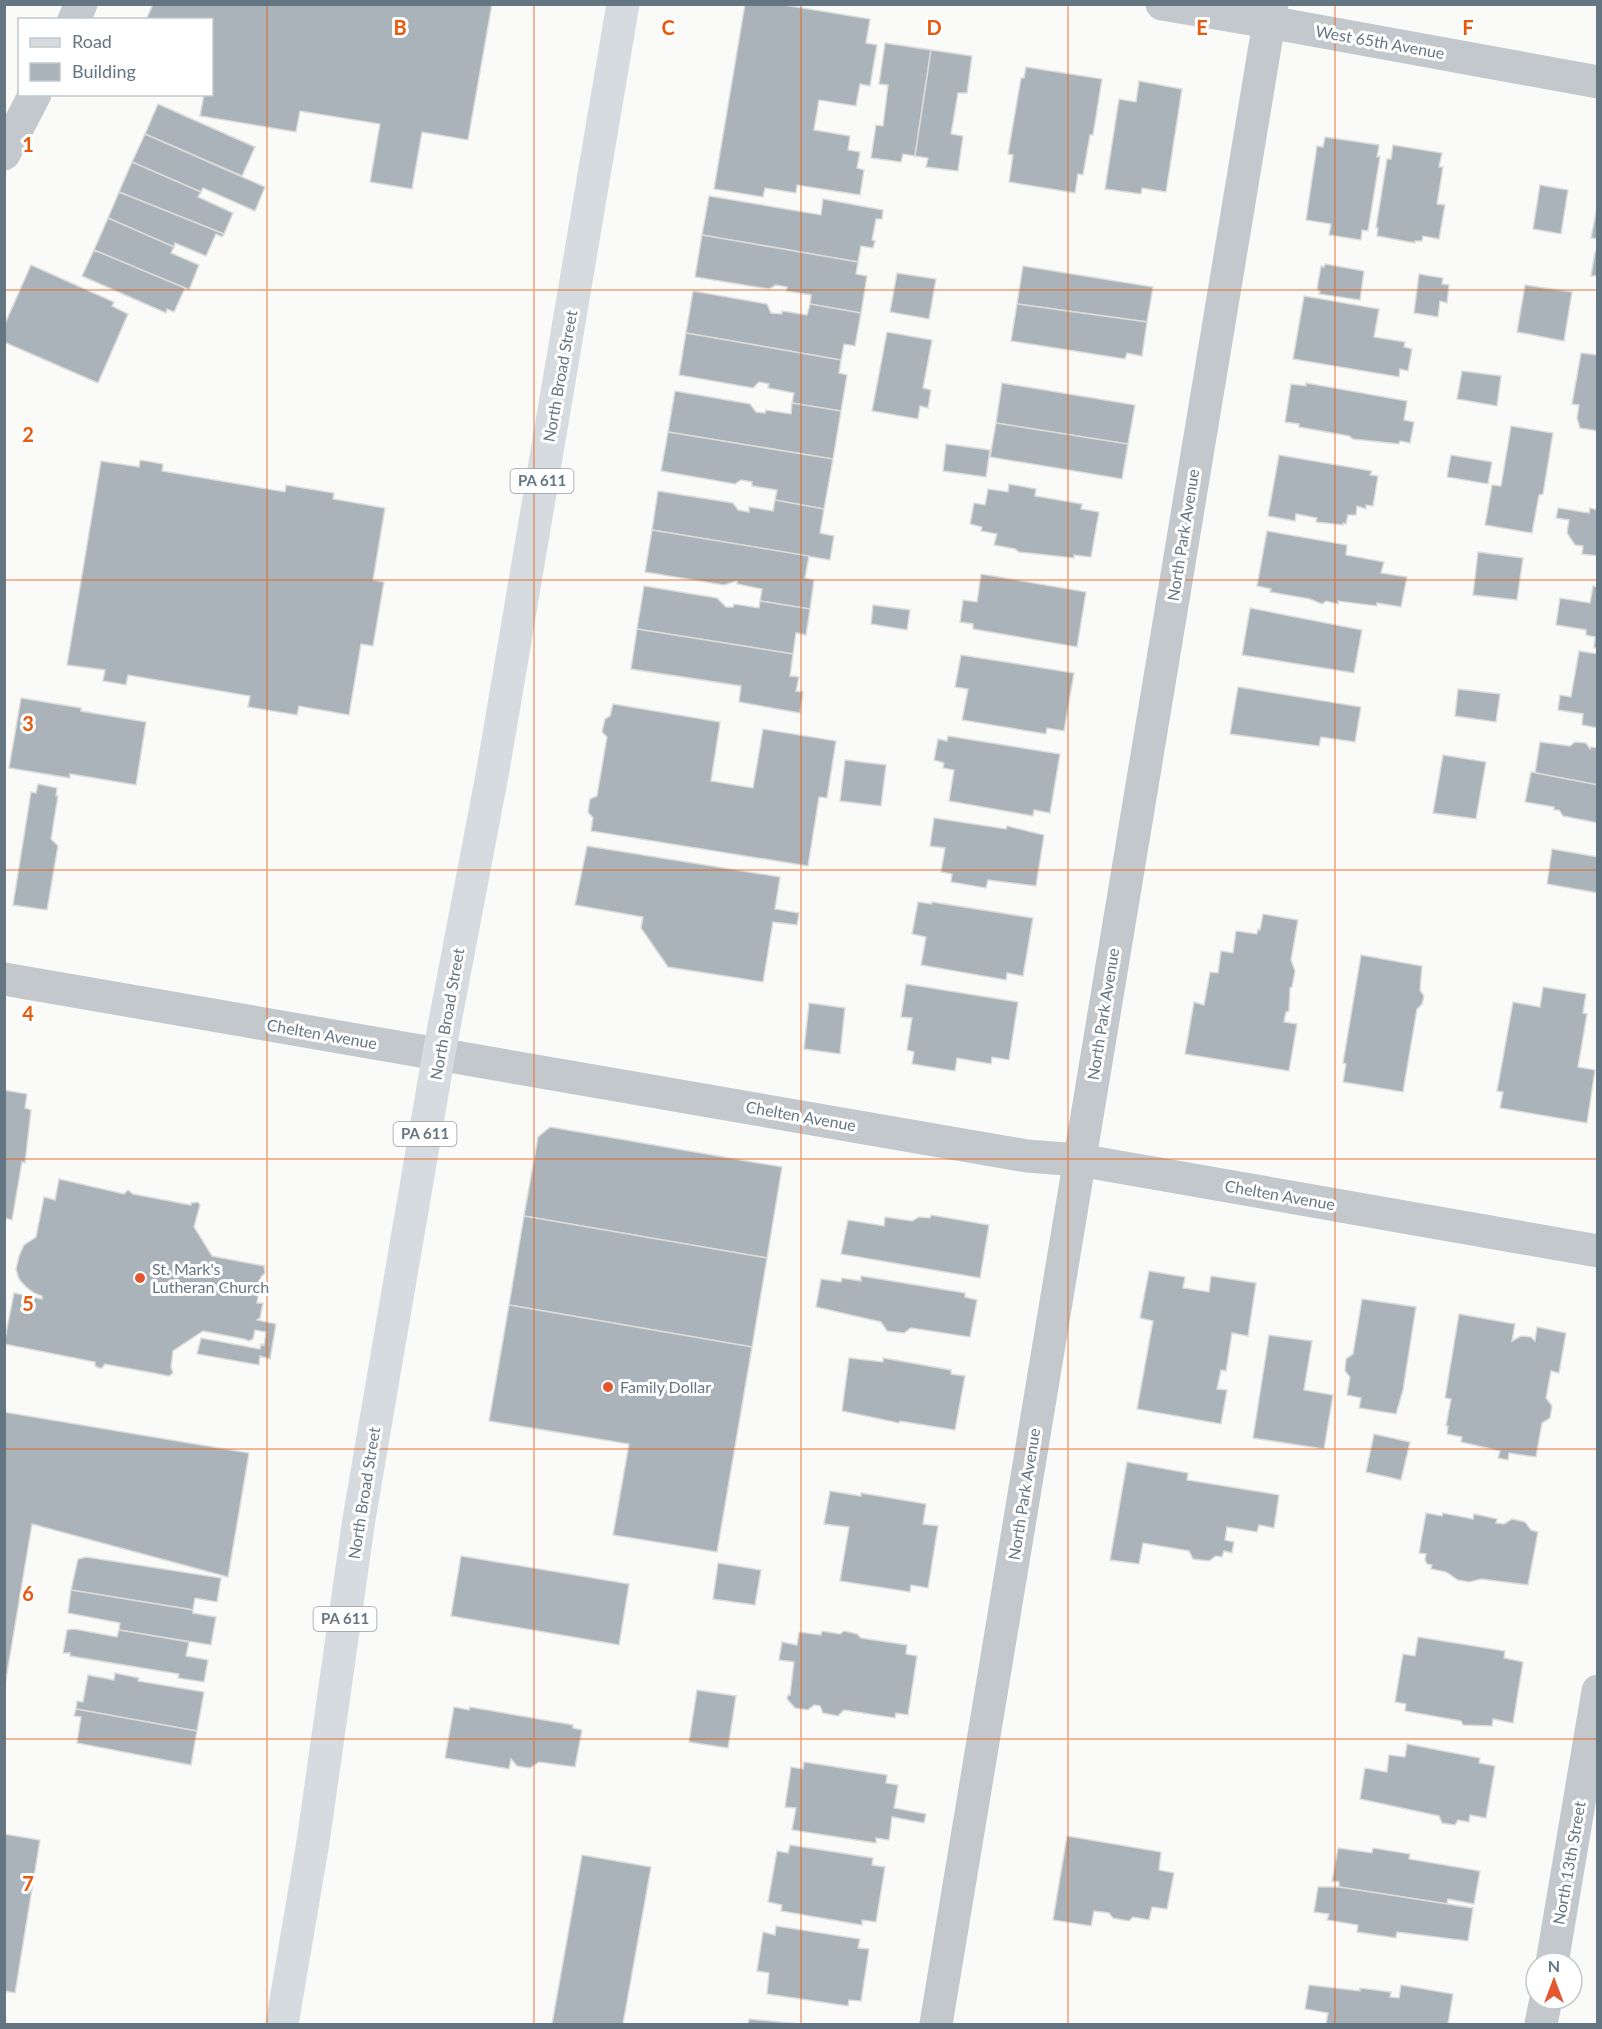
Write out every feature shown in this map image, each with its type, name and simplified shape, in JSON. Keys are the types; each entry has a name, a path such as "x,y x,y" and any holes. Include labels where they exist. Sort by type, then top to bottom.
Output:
{"main road":[{"name":"North Broad Street","path":"282,2025 313,1842 359,1519 440,1053 493,770 623,4"}],"street":[{"path":"75,18 81,4"},
{"name":"West 65th Avenue","path":"1162,4 1270,13 1598,82"},
{"name":"North Park Avenue","path":"936,2025 1270,13"},
{"path":"4,154 34,96"},
{"name":"Chelten Avenue","path":"4,979 1027,1155 1079,1160 1598,1251"},
{"name":"North 13th Street","path":"1554,1951 1598,1691"}],"building":[{"path":"153,4 492,4 468,140 422,132 412,189 370,182 380,124 300,111 296,132 200,116 204,96 213,96 213,18 147,18"},
{"path":"745,4 778,4 870,19 866,43 877,45 870,86 860,84 856,106 819,100 814,130 850,136 848,150 860,152 857,168 864,170 860,195 797,185 796,193 765,188 763,197 714,189"},
{"path":"885,43 931,50 915,156 903,154 901,162 871,158 876,125 883,126 888,85 879,84"},
{"path":"931,50 972,56 967,93 958,93 951,134 963,136 958,171 926,167 928,158 915,156"},
{"path":"1026,67 1102,79 1093,135 1090,135 1083,175 1078,174 1075,193 1009,182 1013,155 1008,154 1021,78 1024,78"},
{"path":"1139,81 1182,89 1166,192 1142,188 1141,194 1105,189 1119,99 1136,102"},
{"path":"158,104 255,147 242,176 145,134"},
{"path":"145,134 265,187 255,211 203,188 201,192 132,162"},
{"path":"1325,137 1379,145 1377,157 1380,156 1368,231 1362,230 1361,240 1329,235 1331,224 1306,220 1317,146 1323,147"},
{"path":"1393,145 1442,153 1439,167 1443,167 1437,204 1445,205 1439,239 1423,236 1422,241 1415,241 1415,243 1377,236 1378,228 1376,228 1387,159 1391,159"},
{"path":"132,162 201,192 198,197 233,213 224,234 119,192"},
{"path":"1540,185 1568,190 1561,234 1533,229"},
{"path":"119,192 224,234 222,237 216,234 206,256 175,243 174,247 108,218"},
{"path":"709,196 821,215 823,199 883,210 882,219 876,219 872,240 875,241 873,248 861,246 858,262 702,235"},
{"path":"1598,202 1598,239 1591,238"},
{"path":"108,218 174,247 171,253 199,265 189,290 94,250"},
{"path":"702,235 858,262 856,274 867,276 861,313 810,304 811,295 786,291 787,287 776,285 769,289 695,277"},
{"path":"94,250 185,288 174,312 167,309 166,313 82,276"},
{"path":"1595,252 1598,253 1598,284 1597,276 1591,276"},
{"path":"1325,264 1364,271 1360,300 1319,294 1320,291 1317,289 1321,266 1324,267"},
{"path":"31,265 114,302 112,306 128,314 98,383 4,342 4,326"},
{"path":"1023,266 1153,287 1147,322 1017,304"},
{"path":"897,273 936,279 929,319 890,312"},
{"path":"1419,274 1443,278 1442,284 1449,285 1447,303 1440,301 1438,317 1414,313"},
{"path":"1525,285 1572,292 1564,341 1517,332"},
{"path":"693,291 767,304 771,313 782,314 782,311 807,315 810,304 861,313 855,346 844,344 841,360 686,333"},
{"path":"1304,296 1379,309 1374,337 1405,342 1404,347 1412,349 1408,371 1400,369 1399,377 1293,359"},
{"path":"1017,304 1147,322 1142,356 1127,353 1125,359 1011,341"},
{"path":"887,332 932,340 923,388 931,390 928,408 920,406 918,419 872,411"},
{"path":"686,333 841,360 839,373 847,375 841,411 792,403 794,393 768,388 769,384 759,382 753,388 679,375"},
{"path":"1581,353 1598,355 1598,431 1580,428 1577,418 1579,405 1572,404"},
{"path":"1462,371 1501,376 1497,406 1457,399"},
{"path":"1002,383 1135,405 1128,444 996,423"},
{"path":"1306,383 1407,401 1404,420 1414,422 1410,443 1353,439 1349,436 1299,427 1299,424 1285,422 1291,384 1306,386"},
{"path":"675,391 750,404 756,412 765,413 766,410 791,414 792,403 841,411 833,459 668,432"},
{"path":"996,423 1128,444 1122,479 990,457"},
{"path":"1511,426 1553,433 1543,494 1539,495 1532,533 1485,525 1492,485 1501,486"},
{"path":"668,432 833,459 824,509 775,500 777,490 752,486 752,482 741,480 735,484 661,471"},
{"path":"946,444 990,450 986,477 943,471"},
{"path":"1279,455 1372,471 1370,475 1378,476 1373,506 1366,505 1366,509 1357,506 1356,515 1348,515 1346,524 1343,523 1343,525 1316,522 1317,518 1296,514 1295,521 1268,516"},
{"path":"1451,455 1492,462 1488,484 1447,477"},
{"path":"140,460 163,464 162,471 285,492 286,485 334,493 333,499 385,508 373,580 384,582 373,646 361,644 349,715 299,706 297,715 248,707 250,696 128,675 126,685 103,681 105,670 67,665 101,461 139,467"},
{"path":"1009,484 1036,489 1035,496 1082,504 1081,509 1099,512 1091,557 1074,555 1074,558 1019,552 1015,549 994,545 997,534 981,531 982,527 970,524 974,503 985,505 988,489 1008,492"},
{"path":"658,491 733,503 738,510 749,512 749,507 773,511 775,500 824,509 820,533 834,536 830,560 652,530"},
{"path":"1558,508 1589,513 1590,508 1598,510 1598,556 1582,554 1583,546 1575,545 1567,533 1569,520 1556,518"},
{"path":"652,530 809,556 805,578 814,580 810,609 760,601 762,589 737,584 737,581 724,585 645,572"},
{"path":"1267,531 1347,545 1346,555 1384,562 1381,573 1407,577 1401,607 1338,601 1338,604 1326,601 1322,604 1310,599 1270,592 1271,589 1257,586"},
{"path":"1478,552 1523,558 1517,600 1473,595"},
{"path":"981,574 1086,592 1077,647 973,629 973,624 960,622 963,600 977,602"},
{"path":"644,586 717,598 726,607 733,607 734,604 759,608 760,601 810,609 806,635 796,633 793,654 637,629"},
{"path":"1593,586 1598,587 1598,648 1594,648 1595,637 1586,635 1586,630 1556,625 1560,598 1590,603"},
{"path":"873,605 910,610 907,630 871,624"},
{"path":"1250,608 1362,630 1354,673 1242,655"},
{"path":"637,629 793,654 790,676 799,677 796,691 803,692 800,713 739,702 741,686 631,669"},
{"path":"1579,651 1598,654 1598,728 1582,725 1583,714 1558,710 1560,695 1571,697"},
{"path":"961,655 1074,673 1064,731 1047,728 1046,734 962,720 968,689 955,687"},
{"path":"1238,687 1361,707 1355,742 1321,737 1319,746 1230,734"},
{"path":"1458,689 1500,694 1496,722 1455,716"},
{"path":"21,698 146,722 136,785 70,774 70,778 9,768"},
{"path":"613,704 720,722 711,781 753,788 763,729 836,741 827,798 819,797 808,866 591,831 593,818 588,812 590,799 597,796 607,737 602,732 605,719 610,716"},
{"path":"948,736 1060,754 1050,813 1034,810 1033,816 949,801 954,770 943,768 944,763 934,760 938,739 947,741"},
{"path":"1540,742 1570,746 1575,742 1586,743 1590,749 1591,747 1598,748 1598,785 1535,773"},
{"path":"1443,755 1486,762 1476,819 1433,813"},
{"path":"845,760 886,765 881,806 840,801"},
{"path":"1531,772 1598,785 1598,823 1563,816 1559,810 1554,810 1554,807 1525,802"},
{"path":"38,784 57,788 56,796 58,796 51,839 58,846 47,910 13,905 31,792 36,793"},
{"path":"934,818 1006,829 1007,826 1044,835 1036,886 988,880 986,888 951,882 952,874 941,872 945,848 930,846"},
{"path":"587,846 780,877 775,909 799,913 797,925 773,922 763,982 668,967 641,928 643,917 575,905"},
{"path":"1552,849 1598,857 1598,893 1547,884"},
{"path":"918,902 932,904 932,902 1033,918 1023,976 1007,973 1006,980 921,965 926,937 912,934"},
{"path":"1263,914 1298,920 1291,960 1295,971 1290,988 1289,1011 1286,1012 1284,1022 1297,1024 1289,1071 1185,1054 1194,1002 1204,1005 1210,972 1218,973 1221,951 1233,953 1236,931 1257,934"},
{"path":"1361,955 1422,966 1420,990 1424,996 1422,1004 1417,1009 1403,1092 1343,1082 1346,1064 1343,1063"},
{"path":"906,984 1018,1002 1009,1060 992,1057 991,1064 957,1058 955,1071 912,1064 914,1052 907,1050 912,1018 901,1017"},
{"path":"1543,987 1586,994 1583,1013 1587,1014 1578,1067 1595,1070 1587,1123 1500,1108 1503,1092 1497,1091 1513,1002 1540,1007"},
{"path":"809,1003 845,1008 840,1054 804,1049"},
{"path":"4,1090 27,1094 25,1108 31,1110 25,1163 22,1162 12,1220 4,1218"},
{"path":"550,1127 782,1167 767,1258 524,1216 538,1137"},
{"name":"St. Mark's Lutheran Church","path":"59,1179 124,1194 128,1190 133,1194 191,1205 191,1203 198,1202 200,1205 194,1227 212,1256 264,1266 265,1273 261,1277 257,1303 263,1303 260,1318 257,1320 276,1324 270,1359 260,1356 259,1365 197,1354 201,1338 260,1349 261,1344 264,1345 266,1332 255,1330 253,1339 249,1341 203,1331 173,1351 171,1367 173,1373 169,1376 105,1364 99,1368 95,1366 95,1362 4,1344 14,1293 42,1299 42,1296 25,1286 19,1279 16,1269 24,1245 36,1237 44,1197 55,1200"},
{"path":"931,1215 989,1225 980,1278 841,1254 848,1220 884,1226 885,1217 912,1221 919,1217 930,1218"},
{"path":"524,1216 767,1258 752,1347 509,1305"},
{"path":"1149,1271 1185,1277 1183,1288 1209,1292 1211,1276 1256,1283 1248,1336 1232,1333 1226,1371 1221,1370 1217,1389 1227,1390 1221,1424 1137,1409 1153,1321 1140,1318"},
{"path":"861,1276 965,1293 965,1297 977,1300 970,1337 911,1328 904,1333 887,1331 881,1322 816,1307 821,1279 841,1282 842,1278 861,1281"},
{"path":"1362,1299 1416,1307 1403,1390 1396,1414 1359,1408 1361,1398 1347,1395 1350,1377 1345,1371 1346,1359 1353,1354"},
{"path":"509,1305 752,1347 717,1552 613,1535 629,1444 489,1421"},
{"path":"1459,1314 1515,1324 1512,1341 1521,1336 1531,1337 1535,1341 1537,1327 1566,1333 1559,1373 1551,1371 1546,1398 1552,1406 1550,1418 1542,1423 1536,1457 1509,1453 1508,1460 1498,1458 1500,1451 1461,1442 1462,1437 1447,1434 1448,1426 1446,1426 1451,1399 1445,1398"},
{"path":"1269,1335 1312,1341 1304,1390 1333,1395 1324,1449 1253,1438"},
{"path":"849,1358 883,1362 883,1358 951,1370 951,1374 965,1376 955,1430 900,1421 899,1423 842,1411"},
{"path":"4,1412 249,1453 228,1577 32,1524 4,1691"},
{"path":"1374,1434 1410,1442 1401,1480 1366,1472"},
{"path":"1127,1462 1188,1473 1187,1480 1279,1495 1274,1528 1259,1525 1257,1532 1227,1527 1225,1540 1234,1542 1232,1553 1224,1551 1222,1557 1216,1556 1209,1561 1193,1559 1189,1551 1143,1543 1139,1564 1110,1560"},
{"path":"830,1491 861,1496 861,1493 926,1504 923,1524 938,1526 928,1588 911,1585 910,1592 840,1581 849,1527 824,1524"},
{"path":"1426,1513 1442,1516 1443,1513 1473,1519 1474,1514 1497,1519 1496,1523 1504,1524 1512,1519 1525,1522 1531,1530 1538,1532 1528,1585 1481,1579 1469,1582 1458,1580 1446,1572 1431,1569 1432,1565 1427,1564 1425,1560 1426,1554 1419,1553"},
{"path":"461,1556 629,1584 619,1645 451,1616"},
{"path":"86,1557 221,1578 217,1602 195,1598 193,1610 71,1590 78,1559"},
{"path":"718,1563 761,1570 755,1605 713,1599"},
{"path":"71,1590 193,1610 193,1613 216,1617 211,1645 119,1630 120,1623 68,1613"},
{"path":"74,1629 117,1637 119,1630 189,1642 186,1656 208,1660 204,1682 178,1678 179,1674 70,1656 70,1653 63,1653 67,1630"},
{"path":"822,1631 840,1634 844,1631 857,1634 861,1638 907,1645 906,1654 917,1656 908,1715 896,1713 895,1718 844,1710 838,1716 823,1713 820,1706 814,1705 808,1710 795,1708 787,1699 790,1695 794,1662 779,1660 782,1642 797,1645 799,1632 821,1635"},
{"path":"1418,1637 1505,1651 1504,1658 1523,1662 1513,1723 1493,1719 1492,1726 1463,1725 1461,1721 1405,1711 1406,1704 1395,1702 1403,1654 1415,1656"},
{"path":"115,1673 139,1678 138,1681 204,1692 197,1731 76,1709 77,1701 83,1702 88,1675 114,1680"},
{"path":"697,1690 736,1696 728,1748 689,1742"},
{"path":"454,1707 469,1710 470,1707 573,1725 573,1728 582,1730 575,1767 539,1762 530,1768 517,1766 511,1759 509,1769 445,1758"},
{"path":"76,1709 197,1731 191,1765 77,1743 81,1717 74,1716"},
{"path":"1407,1744 1480,1758 1479,1763 1495,1766 1486,1818 1470,1815 1469,1822 1458,1820 1455,1825 1442,1823 1439,1816 1360,1799 1365,1768 1387,1772 1389,1755 1405,1757"},
{"path":"804,1762 887,1775 886,1783 898,1785 894,1808 926,1814 924,1823 892,1817 889,1840 876,1838 876,1843 792,1830 796,1808 785,1807 791,1767 803,1769"},
{"path":"4,1834 40,1840 15,1993 4,1991"},
{"path":"1067,1836 1161,1852 1159,1870 1174,1873 1167,1909 1152,1907 1149,1920 1133,1917 1129,1921 1113,1918 1109,1913 1094,1911 1091,1926 1053,1920"},
{"path":"790,1845 873,1858 872,1865 885,1867 876,1922 862,1920 862,1925 781,1911 782,1905 768,1902 777,1851 788,1853"},
{"path":"1338,1848 1372,1853 1373,1848 1410,1854 1409,1859 1480,1871 1474,1904 1448,1899 1447,1904 1339,1887 1339,1882 1332,1881"},
{"path":"582,1855 651,1867 623,2024 552,2024"},
{"path":"1318,1887 1339,1887 1473,1908 1468,1941 1397,1932 1396,1938 1357,1932 1358,1925 1327,1920 1329,1914 1314,1912"},
{"path":"776,1926 860,1939 858,1948 869,1949 861,2001 849,2000 848,2006 767,1994 769,1973 757,1971 763,1932 775,1935"},
{"path":"1309,1985 1391,1992 1390,1997 1399,1998 1401,1985 1453,1994 1448,2024 1326,2024 1328,2013 1305,2009"},
{"path":"749,2019 800,2024 748,2024"}],"place":[{"name":"St. Mark's Lutheran Church","path":"140,1278"},
{"name":"Family Dollar","path":"608,1387"}]}
